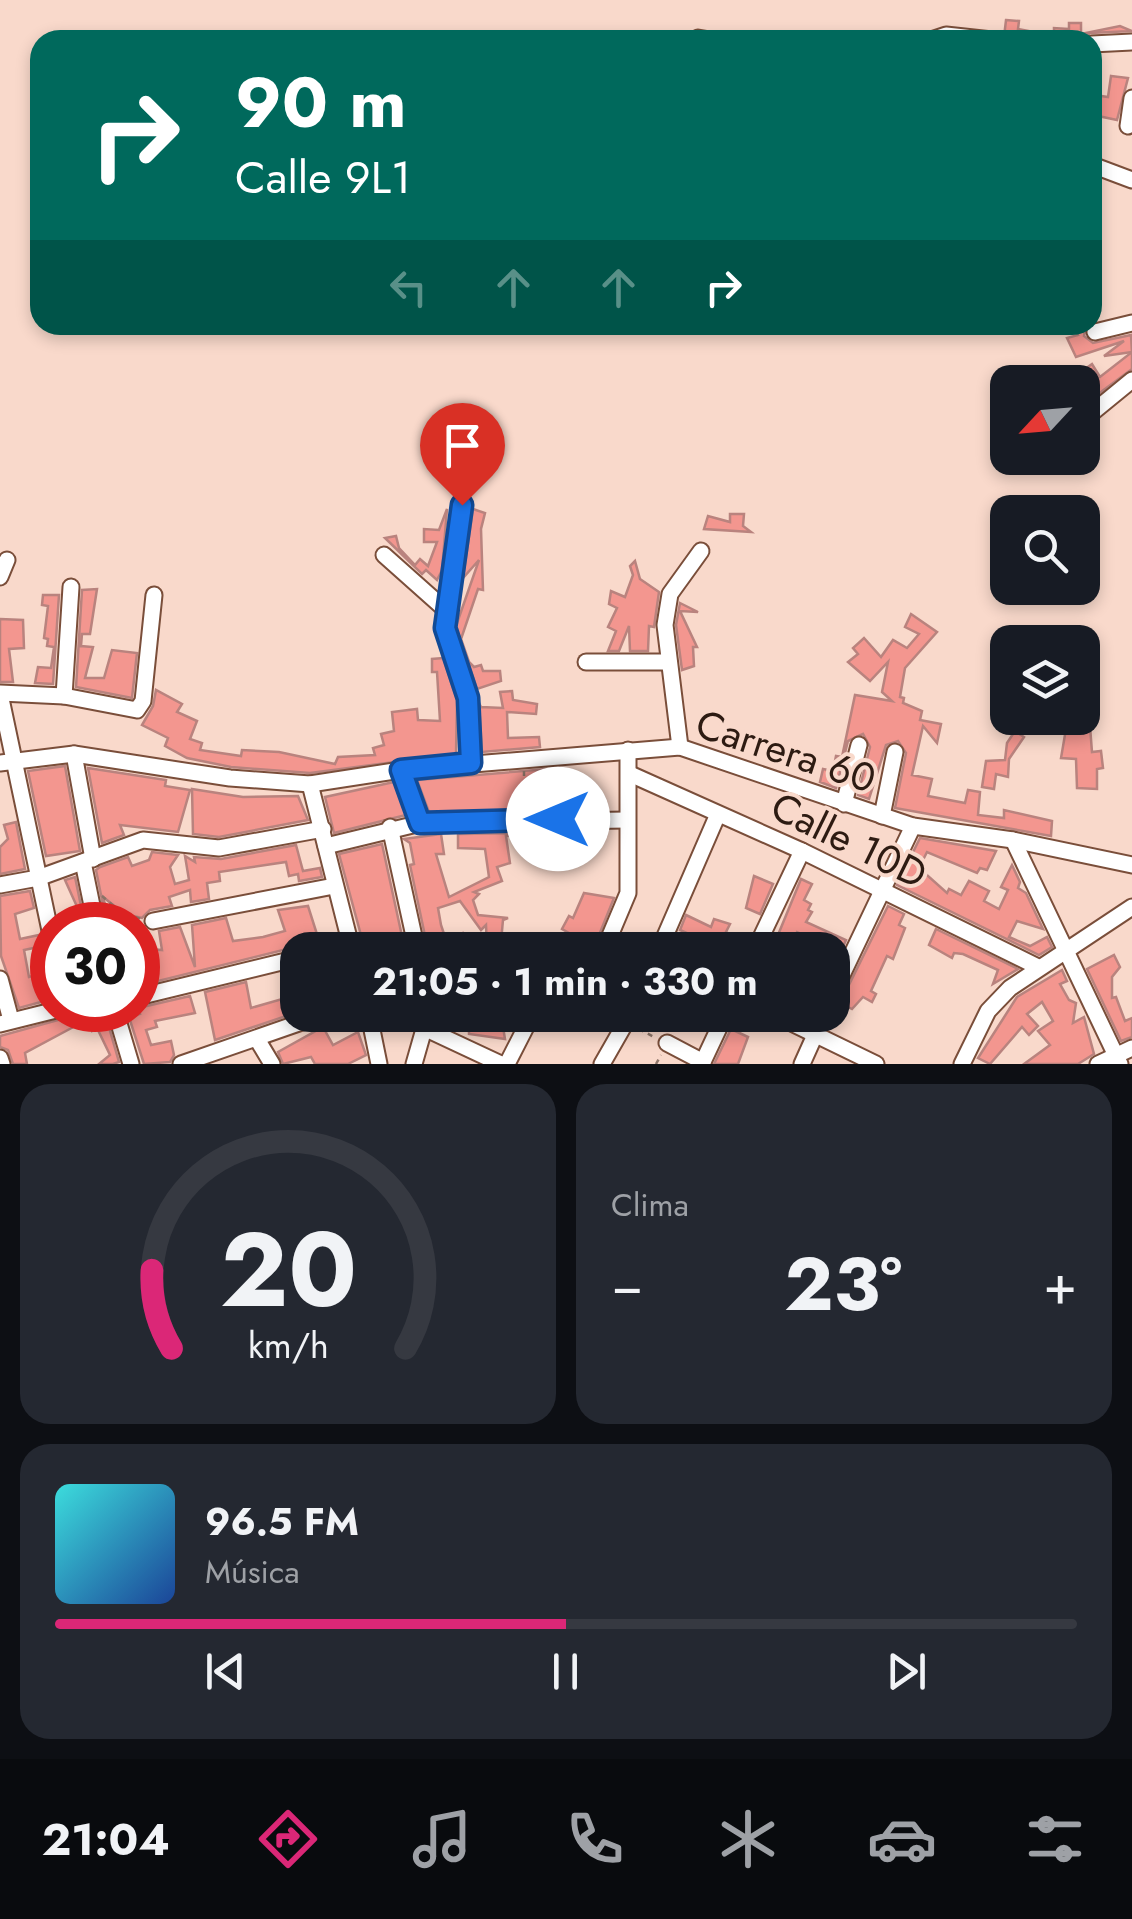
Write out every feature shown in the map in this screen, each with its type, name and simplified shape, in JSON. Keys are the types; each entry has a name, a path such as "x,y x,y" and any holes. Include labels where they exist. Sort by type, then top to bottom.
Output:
{"street":[{"path":"1102,44 1132,42"},
{"path":"1128,126 1132,98"},
{"path":"1102,169 1132,180"},
{"path":"1102,330 1132,323"},
{"path":"1100,406 1132,380"},
{"path":"462,505 446,640 468,698 471,763"},
{"path":"680,747 665,625 670,594 701,552"},
{"path":"384,555 448,612"},
{"path":"0,577 7,560"},
{"path":"64,696 70,588"},
{"path":"43,902 17,758 0,693 64,696 137,710 141,707 154,595"},
{"path":"586,662 669,662"},
{"path":"844,804 860,745"},
{"name":"Carrera 60","path":"0,762 74,754 230,778 310,784 401,770 680,747 913,826 1013,840 1132,865"},
{"path":"613,932 628,892 628,750"},
{"path":"882,816 895,752"},
{"path":"74,754 92,902"},
{"path":"401,770 420,823"},
{"name":"Calle 10D","path":"630,774 802,851 1038,967"},
{"path":"310,784 347,932"},
{"path":"666,932 718,814"},
{"path":"326,846 390,827 420,823 627,820"},
{"path":"850,959 913,826"},
{"path":"390,827 414,932"},
{"path":"0,885 38,878 144,840 219,848 322,829"},
{"path":"1013,840 1118,1060"},
{"path":"764,932 802,851"},
{"path":"160,919 334,886"},
{"path":"962,1064 988,1011 1038,967 1132,907"},
{"path":"160,991 280,962"},
{"path":"0,979 6,1022"},
{"path":"122,1032 132,1064"},
{"path":"181,1064 280,1032"},
{"path":"359,1064 378,1060 373,1032"},
{"path":"414,1064 423,1032"},
{"path":"446,1032 504,1064 522,1032"},
{"path":"602,1064 620,1032"},
{"path":"668,1044 703,1063 717,1032"},
{"path":"802,1064 815,1033 876,1064"},
{"path":"257,1040 267,1062"},
{"path":"1098,1064 1118,1060 1132,1048"}],"path":[{"path":"524,760 524,819"},
{"path":"91,898 104,896 110,902"},
{"path":"649,1032 668,1044"}],"building":[{"path":"1006,20 1019,21 1018,29 1023,30 1005,30"},
{"path":"1069,23 1081,23 1081,30 1054,30 1069,29"},
{"path":"1120,26 1132,31 1102,32 1100,30"},
{"path":"1111,76 1128,78 1117,120 1102,117 1102,96 1108,97"},
{"path":"1084,335 1093,343 1131,335 1132,352 1104,356 1124,341 1076,357 1067,338"},
{"path":"1132,352 1132,369 1100,393 1100,377"},
{"path":"447,509 442,570 437,580 426,570 422,574 385,538 396,536 399,548 415,565 420,559 428,566 437,542 424,542 424,529 439,530"},
{"path":"473,509 485,513 481,529 483,590 478,589 461,639 469,662 474,667 481,665 483,671 500,671 501,681 477,689 456,626 479,560 463,578"},
{"path":"730,514 744,514 743,526 751,532 704,529 708,516 730,522"},
{"path":"635,561 640,579 659,592 654,627 649,626 648,651 630,651 629,626 619,651 608,651 616,631 608,627 617,608 609,604 611,591 625,597 633,575 630,566"},
{"path":"97,589 90,634 82,634 81,646 93,647 85,678 104,678 112,650 137,653 132,698 76,687 82,590"},
{"path":"43,595 59,595 53,684 35,683 38,667 51,668 54,647 47,646 48,639 44,638 48,606 42,605"},
{"path":"680,603 698,612 680,611 697,647 693,647 694,666 682,670 676,625"},
{"path":"911,614 937,632 905,668 900,697 904,698 903,703 922,711 920,720 941,724 937,743 923,726 912,775 932,779 928,796 965,803 968,790 980,792 978,815 1004,818 1004,810 1052,821 1051,836 895,808 906,753 898,741 886,745 869,799 858,795 870,747 863,734 848,741 836,788 820,782 823,769 833,771 836,756 842,757 855,695 892,701 882,692 888,662 870,681 848,662 858,654 853,648 864,638 881,657 893,640 907,648 919,634 905,627"},
{"path":"0,619 23,620 24,648 9,649 13,682 0,682"},
{"path":"443,658 457,700 456,754 310,773 231,767 187,758 165,746 168,738 142,725 153,706 156,690 182,704 177,712 197,721 190,739 202,743 200,750 241,756 242,750 279,752 335,764 338,757 375,755 373,748 384,745 381,734 394,731 392,712 417,709 418,720 440,721 437,672 432,672 432,659"},
{"path":"512,691 513,700 537,704 536,714 507,712 508,738 539,737 540,747 482,752 479,703 481,707 503,708 500,692"},
{"path":"1012,735 1024,737 1009,759 1008,777 996,774 994,789 982,787 986,761 1005,760"},
{"path":"1065,735 1091,735 1092,752 1101,751 1103,768 1097,769 1097,789 1077,788 1076,759 1061,758"},
{"path":"65,766 80,851 46,856 28,771"},
{"path":"88,768 166,780 165,786 190,790 178,832 120,825 124,835 102,843"},
{"path":"559,768 566,810 429,812 417,780"},
{"path":"394,782 406,815 334,833 325,797"},
{"path":"192,789 243,797 298,796 308,820 219,837 193,834"},
{"path":"16,822 25,869 0,874 0,847 8,839 4,825"},
{"path":"585,832 584,845 536,835 506,836 510,863 497,867 502,881 474,892 479,894 473,900 478,915 508,918 503,920 502,932 486,932 486,925 481,930 460,901 438,908 443,932 424,932 410,865 414,864 410,843 404,839 441,834 444,854 436,854 449,897 489,877 485,849 458,848 458,834"},
{"path":"920,838 996,851 987,870 980,868 977,873 927,852 919,868 947,893 949,889 961,895 969,881 989,891 984,901 999,909 1008,890 1001,887 1012,865 1020,882 1018,888 1026,893 1043,929 1017,921 1009,937 1030,946 1047,937 1052,947 1039,955 897,885"},
{"path":"382,844 401,932 360,932 339,854"},
{"path":"296,845 303,871 320,868 322,877 299,881 298,874 289,876 286,862 219,872 220,881 207,883 209,899 191,902 190,890 169,897 172,906 160,908 160,902 109,902 102,896 102,902 96,870 100,867 128,857 132,866 149,860 152,852 178,855 170,867 175,884 189,880 185,856 195,862 194,857 221,859"},
{"path":"754,876 773,884 760,914 746,908"},
{"path":"75,877 80,902 75,902 65,880"},
{"path":"801,879 812,884 804,900 811,904 808,910 812,912 806,922 828,932 779,932"},
{"path":"30,891 33,902 30,909 15,914 20,939 30,937 30,949 24,950 30,977 30,1005 19,1008 1,956 0,896"},
{"path":"584,893 614,898 600,932 562,929 569,916 573,918"},
{"path":"308,906 316,932 281,932 285,931 278,910"},
{"path":"888,906 904,914 899,925 905,928 893,959 887,956 871,991 876,994 872,1002 863,997 850,1008 850,983"},
{"path":"686,915 711,927 714,919 730,924 726,932 680,930"},
{"path":"226,918 233,941 280,932 280,951 160,981 160,931 180,927 195,967 192,925"},
{"path":"936,929 1018,969 993,984 998,970 963,954 954,953 952,958 929,945"},
{"path":"1114,955 1120,967 1112,977 1112,998 1116,997 1125,1021 1132,1018 1132,1037 1121,1041 1087,969"},
{"path":"1062,970 1067,981 1060,984 1069,1000 1076,1003 1073,1023 1084,1017 1094,1054 1078,1064 1024,1064 1050,1045 1038,1031 1053,1021 1042,1002 1027,1014 1038,1026 1029,1035 1022,1027 990,1064 978,1058 1017,997"},
{"path":"246,982 251,1008 280,1000 280,1018 215,1040 205,992"},
{"path":"190,996 195,1013 160,1020 160,1003"},
{"path":"30,1028 30,1032 64,1032 25,1053 27,1064 13,1064 8,1050 0,1047 0,1036"},
{"path":"99,1032 110,1032 119,1062 99,1064 110,1055"},
{"path":"134,1032 147,1032 151,1045 171,1041 174,1055 170,1062 144,1064"},
{"path":"314,1032 326,1032 333,1045 358,1032 366,1055 348,1064 315,1064 311,1057 283,1064 278,1052"},
{"path":"504,1032 505,1039 469,1034"},
{"path":"730,1032 748,1037 738,1064 714,1064"}],"route":[{"path":"462,505 445,628 468,698 471,763 401,770 420,823 558,819"}]}
